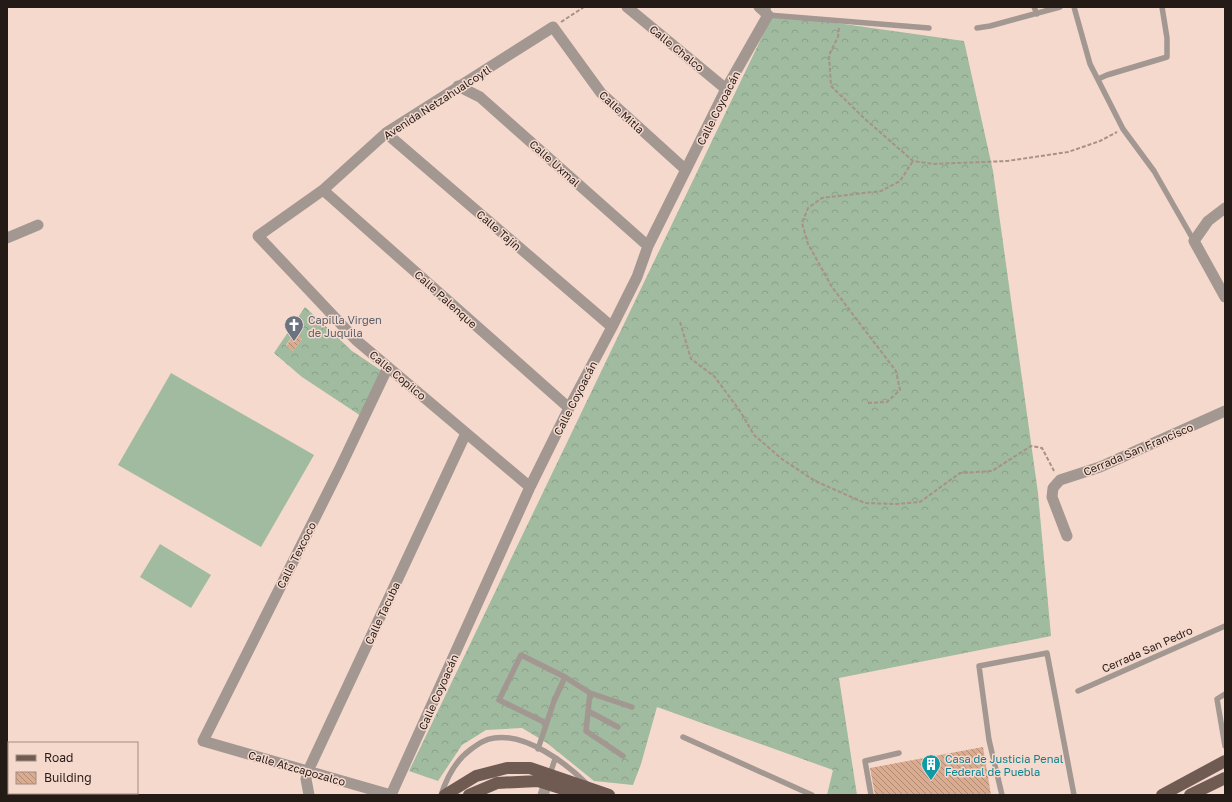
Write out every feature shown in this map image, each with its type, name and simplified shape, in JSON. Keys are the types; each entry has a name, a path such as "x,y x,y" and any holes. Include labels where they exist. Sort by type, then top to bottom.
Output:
{"main road":[{"path":"1162,795 1225,761"},
{"path":"444,795 476,776 507,768 530,768 547,785 593,790 609,795"},
{"path":"1190,795 1225,778"},
{"path":"469,795 497,783 538,781 582,795"}],"street":[{"name":"Calle Chalco","path":"627,7 726,88"},
{"path":"759,7 768,11"},
{"name":"Calle Coyoacán","path":"391,795 530,487 637,277 648,246 726,88 768,11"},
{"name":"Avenida Netzahualcoytl","path":"258,236 323,190 386,133 553,27"},
{"name":"Calle Mitla","path":"553,27 601,93 686,170"},
{"name":"Calle Uxmal","path":"458,86 480,97 648,246"},
{"name":"Calle Tajín","path":"386,133 612,327"},
{"name":"Calle Palenque","path":"323,190 569,408"},
{"path":"1225,208 1208,221 1194,241 1222,286 1225,297"},
{"path":"7,238 38,225"},
{"name":"Calle Copilco","path":"258,236 356,340 530,487"},
{"name":"Calle Texcoco","path":"203,741 340,468 388,367"},
{"name":"Cerrada San Francisco","path":"1057,484 1100,467 1225,411"},
{"name":"Calle Tacuba","path":"309,795 306,779 308,771 466,433"},
{"path":"1057,484 1052,497 1067,536"},
{"name":"Calle Atzcapozalco","path":"203,741 391,795"}],"lane":[{"path":"1034,7 1036,14"},
{"path":"977,28 990,26 1060,7"},
{"path":"1074,7 1090,64 1123,129 1154,171 1194,241"},
{"path":"1098,79 1107,75 1167,58 1168,38 1162,7"},
{"path":"768,11 839,20 928,28"},
{"name":"Cerrada San Pedro","path":"1078,691 1225,626"},
{"path":"1002,795 989,740 979,666 1047,653 1074,795"},
{"path":"546,722 499,700 521,655 565,677 590,692 632,707"},
{"path":"538,748 546,722 565,677"},
{"path":"590,692 586,731 623,756"},
{"path":"1225,694 1217,699 1225,746"},
{"path":"588,711 618,728"},
{"path":"683,737 812,795"},
{"path":"441,795 456,762 481,742 494,738 519,739 538,748 572,771 593,790"},
{"path":"871,795 865,761 898,753"},
{"path":"547,785 555,759"}],"path":[{"path":"553,27 584,7"},
{"path":"839,20 838,37 829,55 831,86 865,119 913,161 934,164 1007,161 1068,152 1100,141 1123,129"},
{"path":"868,402 887,402 900,390 896,371 832,287 808,244 802,223 808,208 822,198 881,190 900,181 913,161"},
{"path":"680,322 691,359 714,376 740,411 754,434 782,459 815,481 865,503 896,504 920,502 960,473 992,471 1031,446 1042,448 1057,484"}],"green space":[{"path":"773,14 964,41 993,171 1038,493 1051,636 839,678 857,795 827,795 833,770 657,707 641,764 633,785 594,781 547,743 522,728 486,730 462,745 438,781 409,771"},
{"path":"305,307 352,351 382,371 361,416 302,377 274,353","holes":["294,334 302,339 293,351 286,345"]},
{"path":"171,373 314,455 261,547 118,465"},
{"path":"160,544 211,575 191,608 140,577"}],"building":[{"name":"Capilla Virgen de Juquila","path":"295,333 302,339 293,351 286,346"},
{"name":"Casa de Justicia Penal Federal de Puebla","path":"983,747 991,795 875,795 870,768"}],"place":[{"name":"Capilla Virgen de Juquila","path":"294,342"},
{"name":"Casa de Justicia Penal Federal de Puebla","path":"931,781"}]}
